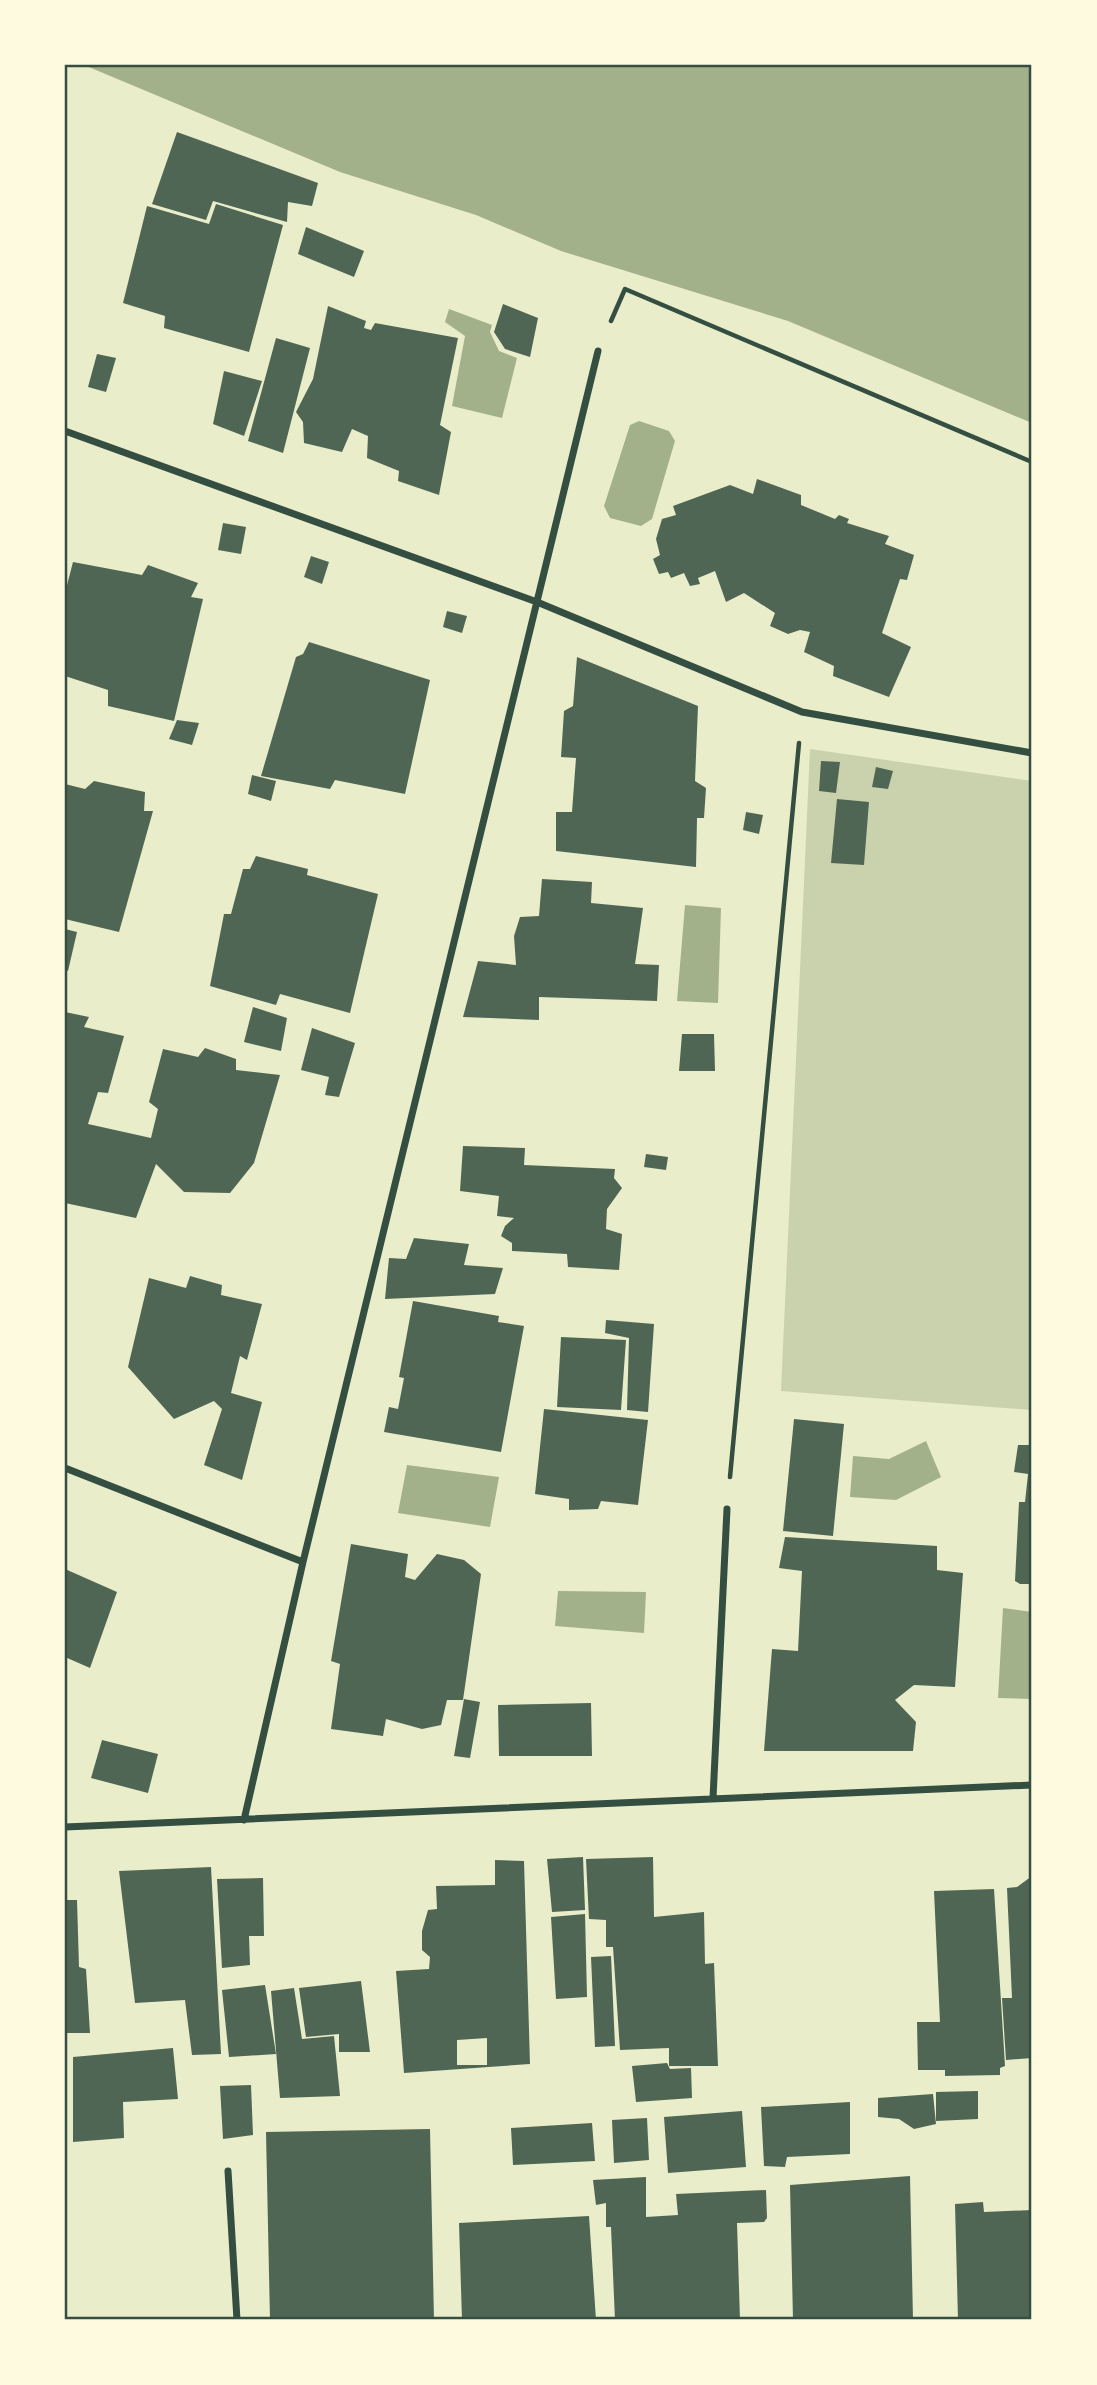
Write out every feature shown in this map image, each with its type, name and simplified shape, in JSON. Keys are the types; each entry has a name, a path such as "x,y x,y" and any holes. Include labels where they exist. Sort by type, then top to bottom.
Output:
{"street":[{"path":"243,1820 303,1562 598,351"},
{"path":"65,431 537,602 802,712 1032,753"},
{"path":"65,1468 303,1562"},
{"path":"713,1798 727,1509"},
{"path":"65,1828 1032,1785"},
{"path":"228,2171 237,2320"}],"path":[{"path":"598,351 625,289 1032,462"},
{"path":"727,1509 802,712"}],"shaded area":[{"path":"84,65 1032,65 1032,423 788,321 561,251 476,215 340,172"},
{"path":"449,309 492,325 490,332 499,351 517,358 502,418 452,406 465,336 445,322"},
{"path":"639,421 669,431 675,441 652,519 641,526 610,518 604,506 630,425"},
{"path":"810,749 1032,781 1032,1410 781,1391"},
{"path":"685,905 721,908 718,1003 677,1001"},
{"path":"926,1441 941,1477 896,1500 850,1497 853,1456 889,1459"},
{"path":"407,1465 499,1477 490,1527 398,1513"},
{"path":"558,1591 646,1592 644,1633 555,1626"},
{"path":"1003,1608 1032,1612 1032,1699 998,1698"}],"building":[{"path":"177,132 318,183 312,206 288,202 287,222 213,201 206,220 152,204"},
{"path":"216,204 283,225 249,352 164,328 165,316 123,303 147,206 209,224"},
{"path":"306,227 364,251 354,277 298,254"},
{"path":"503,304 538,318 530,357 505,349 494,332"},
{"path":"328,306 366,321 364,328 371,330 375,323 458,338 440,425 451,432 439,495 398,481 399,471 367,458 368,436 352,429 342,452 304,443 303,422 296,412 313,379"},
{"path":"276,338 310,348 283,453 248,441"},
{"path":"97,354 116,358 106,392 88,387"},
{"path":"224,371 262,381 244,436 213,424"},
{"path":"757,479 801,495 801,505 835,519 839,515 849,519 847,523 889,536 885,544 914,555 907,580 900,579 882,633 911,647 889,697 833,676 834,666 804,652 810,632 800,630 788,634 770,626 775,613 744,593 726,602 715,571 698,578 700,584 690,586 684,573 671,578 668,572 659,574 653,559 660,555 656,539 662,519 676,515 673,506 730,485 753,494"},
{"path":"223,523 246,527 241,554 218,550"},
{"path":"311,556 329,562 322,584 304,577"},
{"path":"73,562 142,575 148,565 198,583 191,597 203,599 174,721 108,706 108,690 65,676 65,593"},
{"path":"447,611 467,616 462,633 443,627"},
{"path":"309,642 430,680 405,794 335,780 330,789 261,776 296,657 303,654"},
{"path":"577,657 698,706 695,781 706,788 704,818 697,818 696,867 556,851 556,812 572,812 576,758 561,757 564,711 573,706"},
{"path":"177,720 199,723 192,745 169,739"},
{"path":"821,761 840,762 836,793 819,791"},
{"path":"876,767 893,771 888,789 872,787"},
{"path":"252,775 276,781 271,801 248,794"},
{"path":"94,781 145,792 144,811 153,811 119,932 65,919 65,784 85,789"},
{"path":"837,799 869,802 864,865 831,863"},
{"path":"746,812 763,815 759,834 743,830"},
{"path":"256,856 308,869 307,875 378,894 350,1013 280,994 276,1005 210,986 224,914 231,914 243,869 250,869"},
{"path":"542,879 592,882 591,903 643,908 635,964 659,965 657,1001 539,997 539,1020 463,1017 478,961 516,965 514,936 520,917 539,916"},
{"path":"65,929 77,932 68,971 65,970"},
{"path":"253,1007 287,1018 281,1051 244,1042"},
{"path":"65,1012 89,1017 84,1027 124,1036 108,1093 98,1092 88,1124 151,1138 158,1109 149,1102 163,1049 198,1057 205,1048 236,1059 236,1070 280,1075 254,1163 230,1193 184,1192 156,1164 136,1218 65,1203"},
{"path":"312,1028 355,1043 339,1097 325,1095 329,1077 301,1070"},
{"path":"682,1034 714,1034 715,1071 679,1071"},
{"path":"463,1146 525,1148 524,1165 615,1169 614,1178 622,1188 607,1209 606,1229 622,1234 619,1270 568,1267 567,1254 512,1251 512,1243 501,1236 505,1226 514,1218 497,1216 499,1196 460,1191"},
{"path":"646,1154 668,1157 666,1170 644,1167"},
{"path":"414,1238 469,1244 464,1265 503,1268 495,1294 385,1299 389,1258 406,1259"},
{"path":"190,1276 222,1285 221,1295 262,1304 247,1360 240,1356 231,1393 262,1402 242,1480 204,1465 222,1409 214,1401 174,1419 128,1367 149,1278 186,1288"},
{"path":"413,1301 499,1316 498,1322 524,1326 501,1452 384,1432 389,1407 398,1409 404,1378 399,1377"},
{"path":"606,1320 654,1324 648,1412 627,1410 629,1338 605,1333"},
{"path":"561,1337 626,1340 621,1410 557,1407"},
{"path":"544,1409 648,1420 638,1505 601,1501 598,1509 569,1510 569,1499 535,1494"},
{"path":"794,1419 844,1424 833,1536 783,1531"},
{"path":"1018,1445 1032,1445 1032,1584 1015,1581 1019,1502 1025,1502 1028,1474 1014,1472"},
{"path":"785,1537 937,1546 937,1570 963,1573 955,1687 914,1685 895,1700 916,1722 913,1751 764,1751 772,1649 798,1651 802,1571 779,1568"},
{"path":"351,1544 408,1554 405,1577 415,1580 437,1554 464,1560 481,1574 463,1700 447,1700 441,1725 422,1729 386,1719 383,1736 331,1729 340,1664 331,1661"},
{"path":"65,1569 117,1592 90,1668 65,1657"},
{"path":"464,1699 480,1702 470,1758 454,1756"},
{"path":"591,1703 592,1756 499,1756 498,1705"},
{"path":"102,1740 158,1754 148,1793 91,1778"},
{"path":"583,1857 585,1910 552,1912 547,1859"},
{"path":"653,1857 654,1917 704,1912 705,1964 714,1963 718,2066 669,2066 669,2048 620,2050 613,1947 606,1947 606,1920 589,1919 586,1859"},
{"path":"495,1860 524,1861 530,2064 404,2073 396,1971 429,1969 430,1957 422,1950 422,1931 428,1910 437,1909 436,1886 495,1885","holes":["487,2038 487,2065 457,2065 457,2040"]},
{"path":"211,1867 221,2054 192,2055 185,2000 135,2003 119,1871"},
{"path":"1032,1876 1032,2058 1006,2060 1002,1998 1012,1998 1007,1888 1017,1887"},
{"path":"263,1878 264,1936 249,1936 250,1965 222,1968 217,1879"},
{"path":"994,1889 1005,2066 1000,2068 1000,2075 945,2076 945,2070 918,2070 917,2022 940,2022 934,1891"},
{"path":"65,1900 77,1900 79,1967 86,1969 90,2033 65,2033"},
{"path":"585,1914 587,1997 556,1999 551,1917"},
{"path":"611,1956 615,2046 595,2047 591,1957"},
{"path":"361,1981 370,2052 339,2052 339,2034 306,2037 299,1988"},
{"path":"265,1985 276,2054 229,2057 222,1990"},
{"path":"294,1988 302,2039 334,2036 340,2096 280,2098 271,1991"},
{"path":"173,2048 178,2099 123,2102 124,2138 73,2142 73,2057"},
{"path":"667,2063 670,2069 691,2068 692,2098 636,2102 632,2066"},
{"path":"251,2085 253,2135 223,2139 220,2086"},
{"path":"978,2091 978,2119 936,2121 936,2092"},
{"path":"933,2094 936,2124 914,2129 899,2119 878,2117 878,2098"},
{"path":"850,2102 850,2154 787,2157 785,2167 764,2166 761,2107"},
{"path":"742,2111 746,2167 668,2173 664,2117"},
{"path":"647,2118 649,2160 614,2163 612,2120"},
{"path":"592,2123 595,2161 513,2165 511,2128"},
{"path":"430,2129 434,2320 270,2320 266,2132"},
{"path":"910,2176 913,2320 793,2320 790,2185"},
{"path":"646,2177 646,2217 678,2215 676,2194 766,2190 767,2218 764,2222 737,2223 740,2320 615,2320 611,2227 606,2227 606,2203 596,2205 593,2180"},
{"path":"983,2202 984,2212 1032,2210 1032,2320 958,2320 955,2204"},
{"path":"589,2216 596,2320 462,2320 459,2223"}]}
